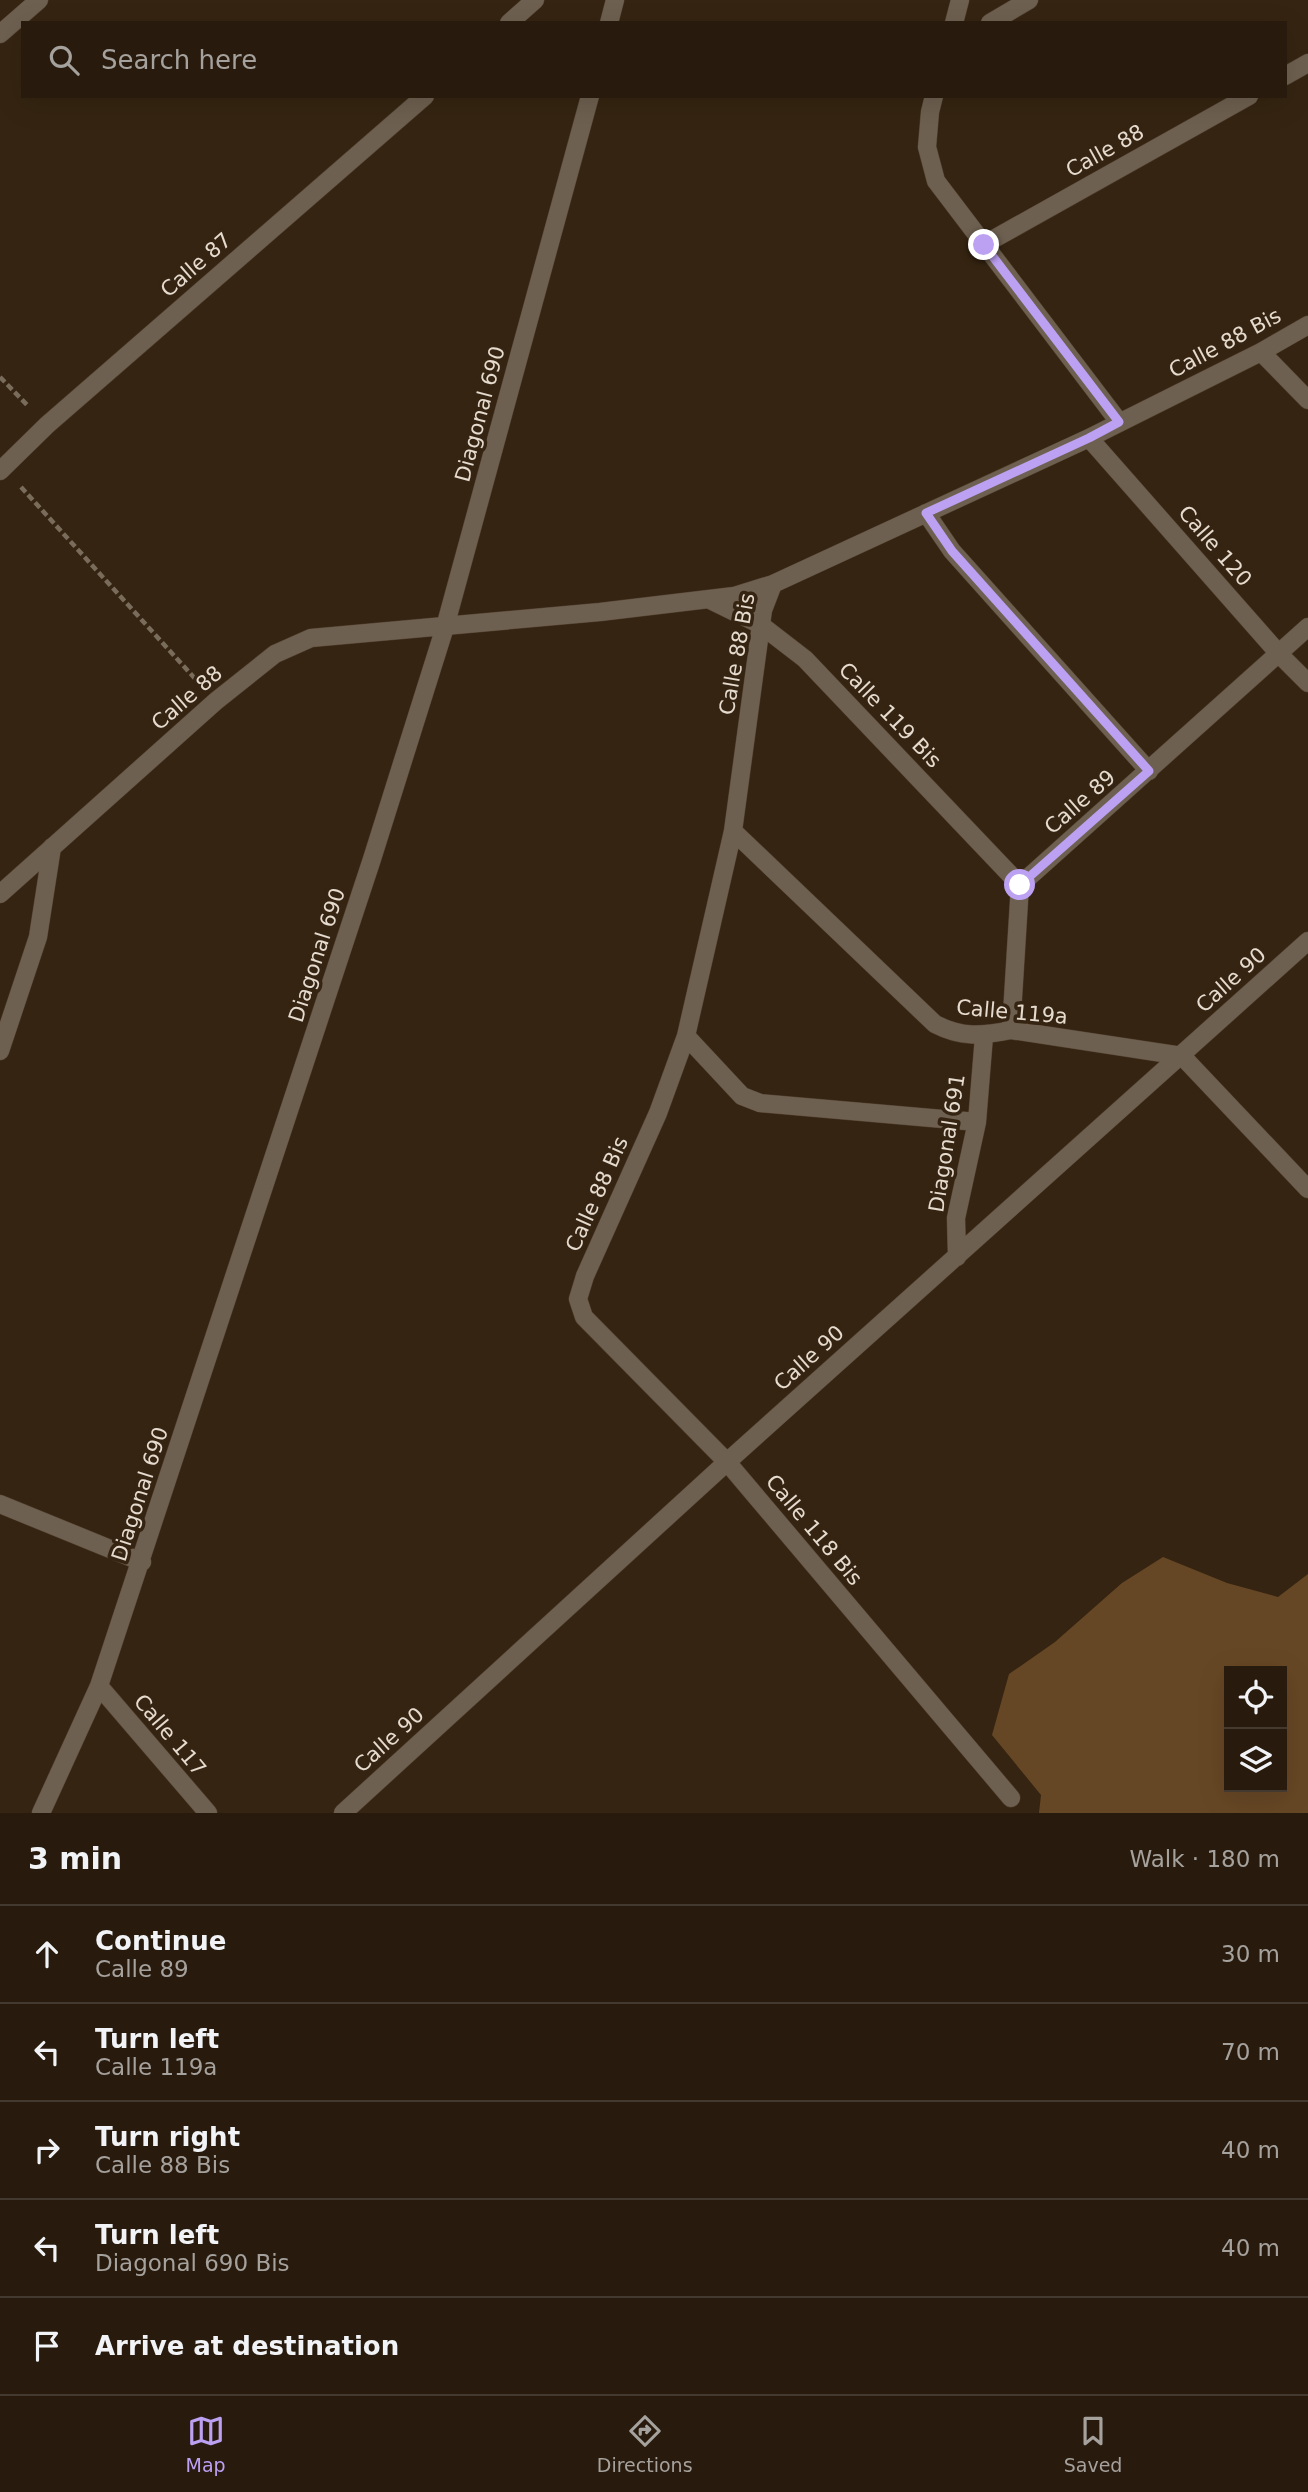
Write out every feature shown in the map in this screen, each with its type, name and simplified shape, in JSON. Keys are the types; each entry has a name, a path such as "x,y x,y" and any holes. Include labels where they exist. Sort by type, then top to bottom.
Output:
{"street":[{"path":"0,34 39,0"},
{"path":"511,21 535,0"},
{"path":"610,21 615,0"},
{"path":"955,21 960,0"},
{"path":"993,21 1029,0"},
{"path":"1287,75 1308,63"},
{"name":"Calle 87","path":"2,469 47,425 423,98"},
{"name":"Diagonal 690","path":"41,1813 99,1686 372,859 445,627 589,98"},
{"path":"934,98 927,147 936,181 1119,422"},
{"name":"Calle 88","path":"984,245 1244,98"},
{"name":"Calle 88 Bis","path":"578,1298 658,1113 686,1036 733,831 761,625 773,584 1089,438 1261,352 1308,325"},
{"path":"1261,352 1308,400"},
{"name":"Calle 120","path":"1089,438 1280,655 1308,683"},
{"path":"926,513 952,551 1149,771"},
{"path":"445,627 734,596 773,584"},
{"name":"Calle 119 Bis","path":"708,599 761,625 805,659 1020,885"},
{"name":"Calle 88","path":"0,894 216,701 275,654 311,638 445,627"},
{"name":"Calle 89","path":"1020,885 1280,655 1308,627"},
{"name":"Calle 119a","path":"733,831 935,1024 951,1032 984,1036 1012,1030 1182,1056"},
{"path":"0,1051 38,937 52,847"},
{"path":"1012,1030 1020,885"},
{"name":"Calle 90","path":"343,1813 727,1462 1308,941"},
{"path":"686,1036 742,1096 760,1103 977,1122"},
{"name":"Diagonal 691","path":"957,1256 956,1218 977,1122 984,1036"},
{"path":"1182,1056 1308,1189"},
{"name":"Calle 118 Bis","path":"578,1298 584,1317 727,1462 1011,1798"},
{"path":"0,1504 142,1562"},
{"name":"Calle 117","path":"99,1686 188,1793 208,1813"}],"path":[{"path":"0,377 47,425"},
{"path":"2,469 216,701"}],"shaded area":[{"path":"1163,1557 1227,1583 1278,1597 1308,1574 1308,1813 1039,1813 1041,1795 992,1735 1009,1674 1055,1642 1122,1583"}],"route":[{"path":"984,245 1119,422 926,513 952,551 1149,771 1020,885"}]}
